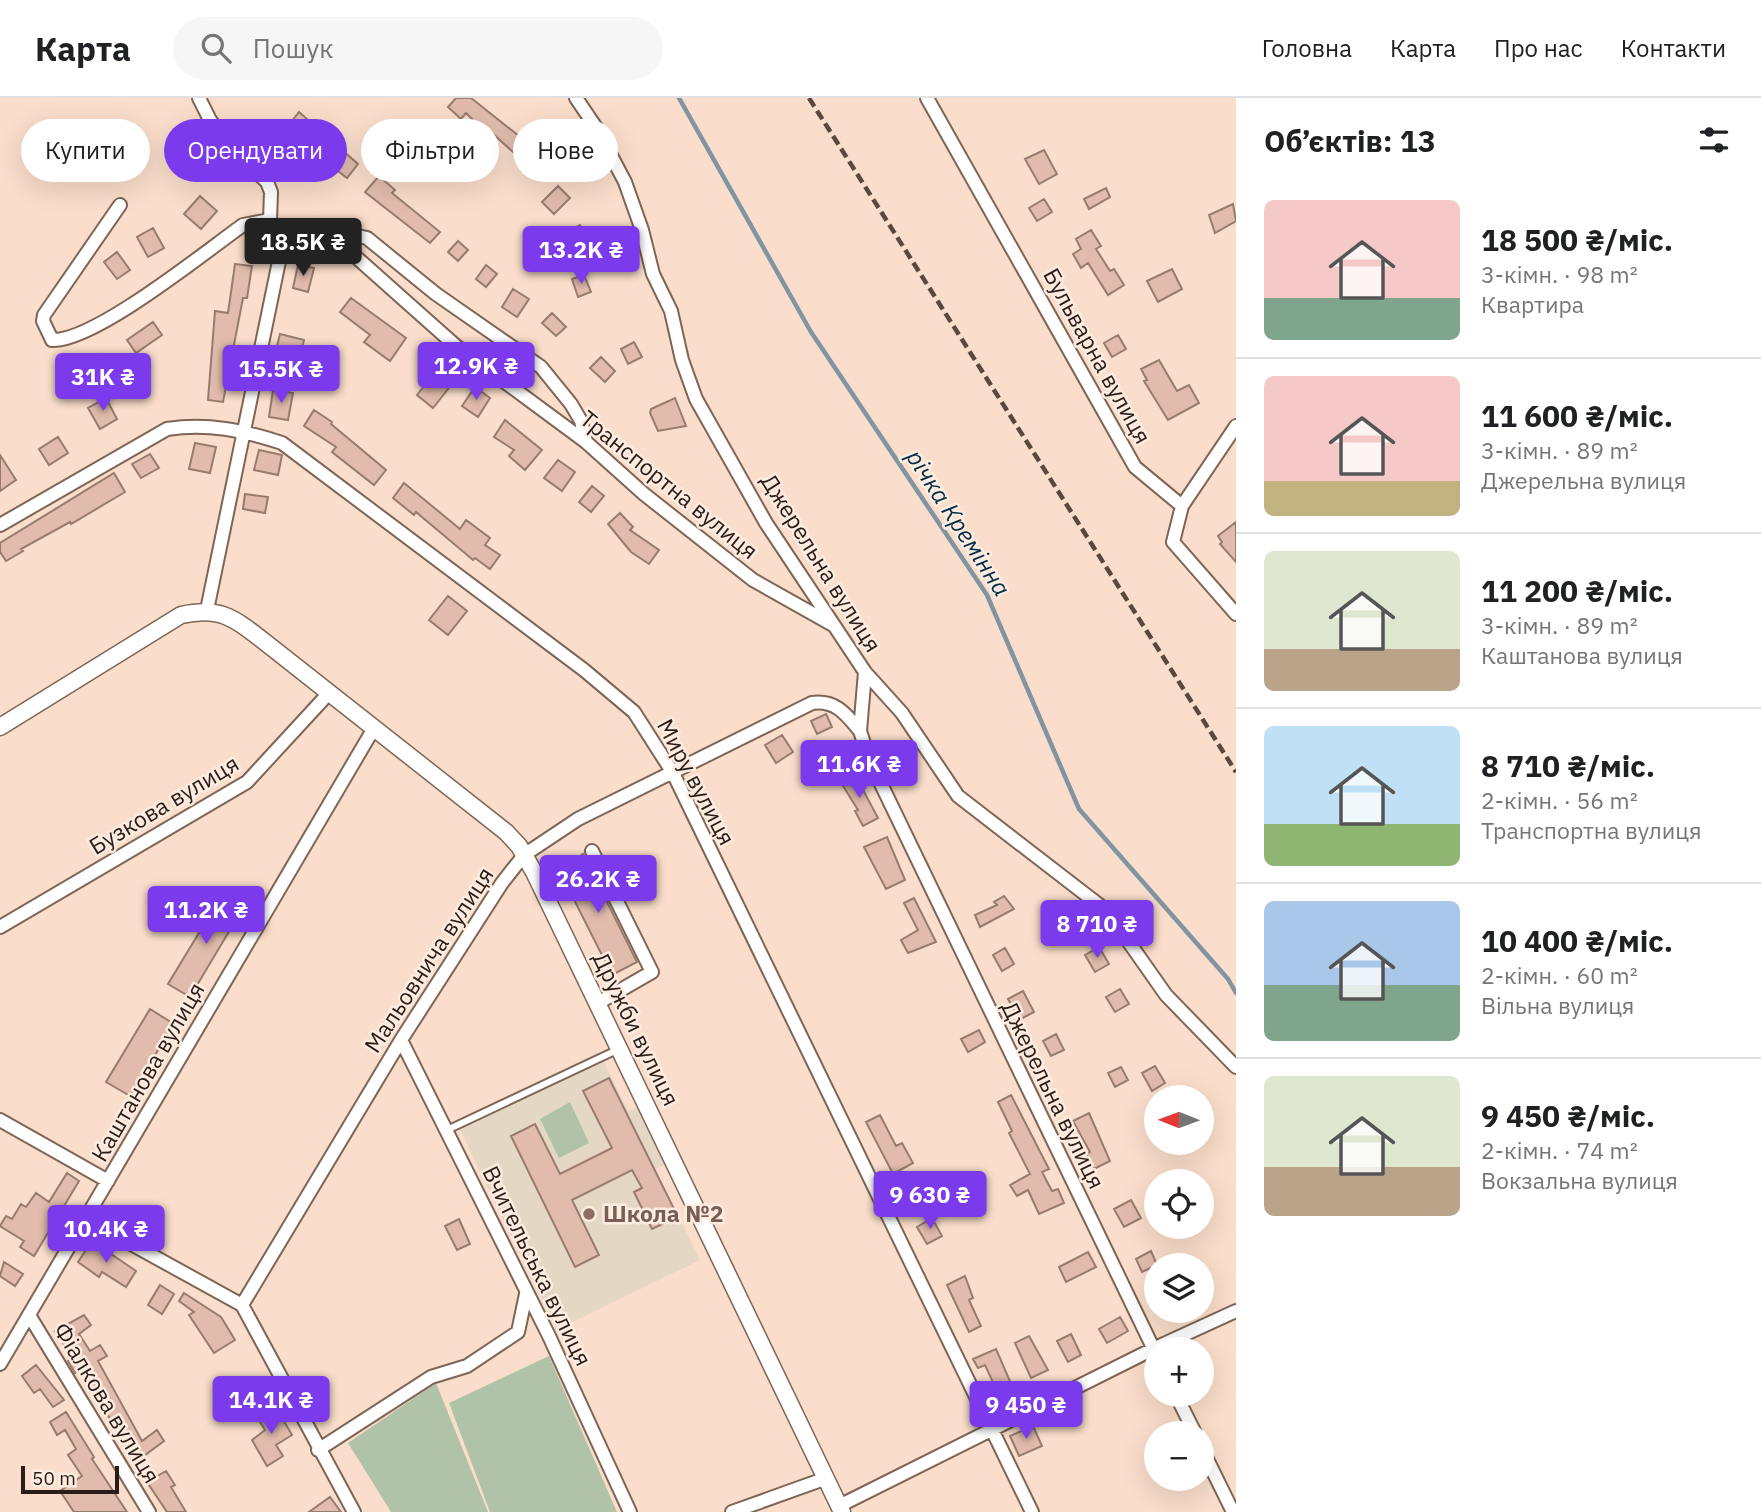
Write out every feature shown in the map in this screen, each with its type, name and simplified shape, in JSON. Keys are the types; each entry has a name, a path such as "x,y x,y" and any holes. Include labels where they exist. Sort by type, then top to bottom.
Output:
{"street":[{"path":"0,727 181,615 207,610 283,242 270,220 271,192 267,182 230,147 210,120 199,98"},
{"name":"Джерельна вулиця","path":"576,98 597,129 625,182 642,230 653,274 671,311 682,360 696,399 766,523 866,672 860,731 891,807 1148,1337"},
{"name":"Бульварна вулиця","path":"927,98 1135,467 1182,506"},
{"path":"120,205 44,314 43,320 52,340 67,339 100,324 243,225 270,220"},
{"path":"283,242 316,235 331,237 341,232 367,238 436,294 541,367 571,404 581,421 586,442"},
{"name":"Транспортна вулиця","path":"331,237 456,346 586,442 644,494 753,580 837,627"},
{"name":"Миру вулиця","path":"0,526 167,429 198,425 243,430 282,443 584,670 634,712 673,773 1032,1512"},
{"path":"1236,426 1182,506 1174,542 1236,614"},
{"name":"Дружби вулиця","path":"207,610 232,617 506,832 524,855 598,1003 840,1509"},
{"path":"866,672 902,713 958,796 1107,911 1166,995 1236,1067"},
{"name":"Бузкова вулиця","path":"0,927 247,782 330,693"},
{"name":"Мальовнича вулиця","path":"242,1306 401,1041 502,883 524,855 578,819 812,703 823,702 845,711 860,731"},
{"name":"Каштанова вулиця","path":"0,1364 374,728"},
{"path":"592,851 652,972 598,1003"},
{"name":"Вчительська вулиця","path":"401,1041 549,1336 630,1512"},
{"path":"0,1120 108,1181"},
{"path":"86,1219 242,1306 354,1512"},
{"path":"318,1450 431,1377 467,1366 518,1332 526,1294"},
{"path":"1185,1337 1236,1311"},
{"name":"Фіалкова вулиця","path":"29,1315 149,1512"},
{"path":"840,1509 992,1430 1144,1357"},
{"path":"1214,1473 1233,1512"},
{"path":"732,1512 824,1479"}],"lane":[{"path":"447,1130 620,1049"}],"shaded area":[{"name":"Школа №2","path":"599,1052 628,1111 639,1107 666,1164 655,1169 700,1260 556,1330 456,1121"}],"green space":[{"path":"570,1102 589,1143 559,1158 540,1119"},
{"path":"549,1356 617,1512 490,1512 449,1403"},
{"path":"436,1383 488,1512 391,1512 348,1443"}],"building":[{"path":"456,98 471,98 498,119 472,119 466,113 461,119 448,107"},
{"path":"299,112 307,119 294,119"},
{"path":"499,120 513,131 513,152 499,139"},
{"path":"1044,150 1057,174 1039,184 1025,159"},
{"path":"347,154 358,164 347,178"},
{"path":"374,182 386,182 395,190 392,193 440,232 430,243 365,192"},
{"path":"558,186 570,198 554,214 542,202"},
{"path":"1106,188 1110,197 1089,209 1084,199"},
{"path":"200,196 217,211 201,229 184,214"},
{"path":"1044,199 1052,212 1037,221 1029,208"},
{"path":"1233,204 1236,221 1215,233 1209,215"},
{"path":"580,225 590,245 575,252 566,232"},
{"path":"153,228 164,248 148,257 137,237"},
{"path":"1091,230 1101,246 1096,249 1110,271 1114,269 1124,285 1108,295 1088,263 1081,268 1073,254 1081,249 1076,239"},
{"path":"458,241 468,250 458,261 448,252"},
{"path":"117,252 130,270 117,279 104,262"},
{"path":"235,264 252,266 247,298 243,298 223,402 208,400 215,311 228,313"},
{"path":"298,265 314,268 308,292 293,288"},
{"path":"486,265 497,274 486,287 476,279"},
{"path":"1172,269 1182,289 1158,302 1147,281"},
{"path":"584,275 591,292 578,297 572,279"},
{"path":"513,289 529,299 517,317 502,307"},
{"path":"351,298 406,338 390,361 364,342 370,335 340,312"},
{"path":"552,313 566,327 556,336 542,323"},
{"path":"153,322 162,335 136,353 127,340"},
{"path":"280,334 304,340 299,360 275,354"},
{"path":"1118,335 1126,349 1112,357 1104,343"},
{"path":"634,342 642,357 628,364 621,349"},
{"path":"100,354 110,372 88,383 79,365"},
{"path":"601,357 615,371 605,382 590,368"},
{"path":"1159,360 1177,391 1189,385 1199,403 1168,420 1144,381 1147,380 1141,369"},
{"path":"440,366 456,379 433,408 417,395"},
{"path":"475,387 490,398 478,417 462,406"},
{"path":"273,390 293,393 288,420 269,417"},
{"path":"106,398 117,419 100,429 88,408"},
{"path":"675,398 686,426 658,431 650,413 651,409"},
{"path":"314,410 332,422 331,424 386,470 374,485 332,452 336,447 304,426"},
{"path":"505,420 542,450 525,470 509,456 514,450 494,437"},
{"path":"58,437 68,453 49,465 39,449"},
{"path":"195,443 216,447 210,473 189,469"},
{"path":"259,450 282,455 278,475 254,470"},
{"path":"150,454 159,468 141,478 132,464"},
{"path":"0,455 16,480 0,491"},
{"path":"558,460 575,472 562,491 544,478"},
{"path":"114,473 125,492 71,524 70,522 21,549 23,551 6,561 0,552 0,543"},
{"path":"404,483 460,529 466,520 490,538 485,545 500,555 490,569 475,558 473,560 416,512 414,515 393,498"},
{"path":"592,486 604,496 591,512 579,502"},
{"path":"245,494 268,497 265,513 243,509"},
{"path":"620,513 633,527 630,530 659,550 649,564 631,552 608,524"},
{"path":"1236,522 1236,562 1220,544 1222,542 1218,536"},
{"path":"448,596 467,611 448,635 429,620"},
{"path":"826,714 832,727 817,734 811,721"},
{"path":"782,735 793,752 776,763 765,745"},
{"path":"854,773 878,818 863,826 855,811 858,810 840,781"},
{"path":"887,837 905,880 886,889 864,847"},
{"path":"583,854 637,962 612,975 559,870"},
{"path":"222,895 243,908 190,997 168,984"},
{"path":"1004,896 1014,909 980,927 975,915 997,905 994,902"},
{"path":"914,898 936,942 908,953 901,940 918,930 904,903"},
{"path":"1071,903 1081,914 1065,927 1056,916"},
{"path":"1099,947 1109,964 1095,972 1085,955"},
{"path":"1005,948 1014,964 1002,971 993,955"},
{"path":"1120,989 1129,1004 1115,1012 1106,997"},
{"path":"1023,991 1034,1012 1019,1020 1008,999"},
{"path":"150,1009 174,1024 130,1096 106,1082"},
{"path":"979,1030 985,1042 968,1052 961,1039"},
{"path":"1056,1034 1064,1050 1051,1056 1043,1041"},
{"path":"1155,1066 1165,1083 1149,1085 1142,1073"},
{"path":"1121,1067 1128,1080 1115,1087 1108,1073"},
{"path":"609,1078 678,1217 652,1229 634,1192 642,1188 632,1170 572,1200 599,1255 575,1267 511,1136 535,1124 560,1174 612,1148 583,1091"},
{"path":"1011,1095 1049,1169 1042,1172 1052,1191 1058,1189 1064,1203 1039,1214 1028,1190 1017,1196 1010,1185 1030,1174 1009,1133 1012,1131 998,1102"},
{"path":"1089,1113 1110,1161 1094,1169 1086,1154 1090,1152 1073,1121"},
{"path":"880,1115 896,1146 902,1143 913,1163 893,1174 866,1122"},
{"path":"67,1173 79,1181 34,1256 20,1247 24,1241 0,1226 6,1216 12,1219 21,1204 26,1207 36,1193 49,1202"},
{"path":"1131,1200 1141,1218 1124,1227 1114,1209"},
{"path":"932,1218 942,1236 927,1244 917,1227"},
{"path":"459,1219 470,1244 457,1250 445,1226"},
{"path":"92,1241 136,1271 126,1287 102,1272 99,1277 78,1262"},
{"path":"1088,1252 1096,1267 1066,1282 1059,1267"},
{"path":"1144,1255 1144,1271 1142,1272 1136,1259"},
{"path":"4,1262 23,1274 15,1286 0,1276"},
{"path":"965,1276 973,1298 969,1300 981,1326 969,1332 947,1285"},
{"path":"160,1285 174,1294 162,1314 148,1305"},
{"path":"184,1293 221,1317 235,1340 214,1353 189,1315 194,1312 179,1301"},
{"path":"84,1315 91,1325 79,1334 90,1351 100,1345 107,1356 98,1361 142,1441 157,1430 164,1441 137,1461 79,1370 75,1373 68,1361 73,1358 55,1331"},
{"path":"1120,1317 1128,1331 1107,1343 1099,1329"},
{"path":"1071,1334 1081,1355 1068,1362 1057,1341"},
{"path":"1029,1336 1048,1370 1031,1378 1015,1343"},
{"path":"996,1349 1012,1386 998,1393 985,1365 978,1368 973,1359"},
{"path":"36,1365 64,1400 53,1407 40,1389 34,1393 22,1376"},
{"path":"275,1406 292,1435 276,1445 283,1456 267,1466 252,1440 265,1430 257,1417"},
{"path":"66,1412 94,1457 92,1459 127,1512 74,1512 60,1491 82,1476 68,1455 76,1449 65,1430 57,1435 50,1422"},
{"path":"1033,1426 1042,1446 1019,1456 1010,1436"},
{"path":"166,1471 175,1485 171,1487 186,1512 167,1512 147,1482"},
{"path":"330,1497 341,1512 309,1512"}],"waterway":[{"name":"річка Кремінна","path":"679,98 811,332 987,595 1079,809 1228,979 1236,993"}],"railway":[{"path":"809,98 1236,772"}],"place":[{"name":"Школа №2","path":"589,1214"}]}
